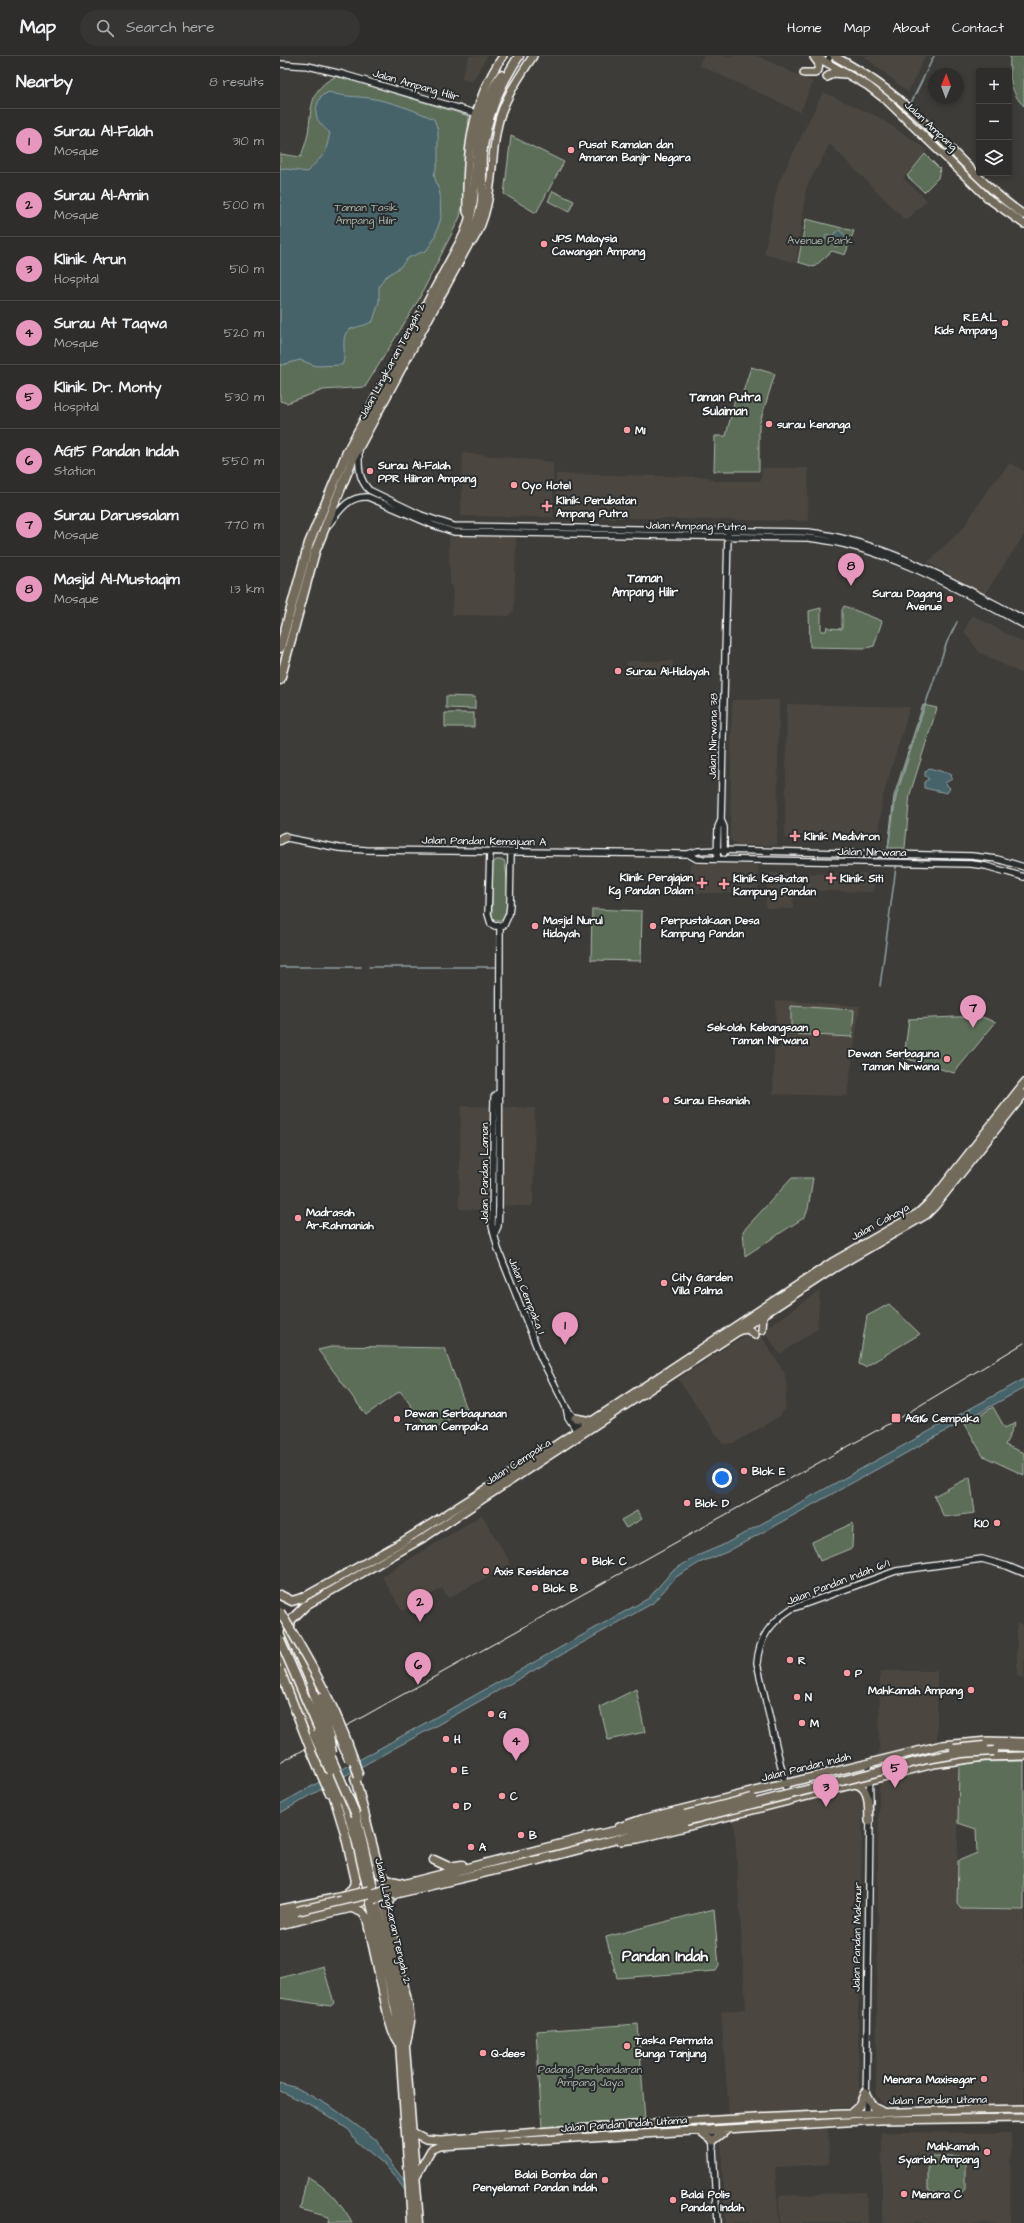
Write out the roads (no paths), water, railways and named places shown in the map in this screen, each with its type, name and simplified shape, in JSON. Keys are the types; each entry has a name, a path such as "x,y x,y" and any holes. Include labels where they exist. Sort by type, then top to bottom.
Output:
{"highway":[{"name":"Jalan Lingkaran Tengah 2","path":"280,680 307,576 323,531 360,444 462,255 478,221 482,201 477,139 484,108 497,80 513,56"},
{"name":"Jalan Lingkaran Tengah 2","path":"280,648 309,543 347,452 464,235 471,219 483,145 491,110 502,83 520,56"},
{"path":"280,1595 292,1601 302,1598"},
{"path":"280,1618 305,1606"},
{"path":"305,1606 294,1616 289,1628 318,1699 348,1755 357,1778"},
{"path":"280,1612 326,1691 346,1736 380,1874 385,1879 406,1884"},
{"name":"Jalan Lingkaran Tengah 2","path":"280,1640 345,1803 357,1843 391,1985 403,2043 407,2151 412,2223"},
{"name":"Jalan Lingkaran Tengah 2","path":"280,1654 332,1769 356,1815 397,1984 412,2132 419,2223"},
{"path":"280,1671 332,1795 345,1833 356,1881 352,1889 344,1896"},
{"path":"318,1699 329,1736 332,1769 332,1795"},
{"path":"280,1914 298,1913 361,1902 392,1891 489,1867 533,1852 597,1835 686,1818 927,1759 993,1748 1024,1746"},
{"path":"993,1748 1024,1751"},
{"path":"280,1920 298,1913 379,1892 392,1891 406,1884 600,1844 686,1818"},
{"path":"434,1860 450,1867 509,1853 533,1852"},
{"path":"352,1908 362,1912 370,1928 389,2020 393,2032 403,2043 410,2022 408,2005 388,1917 387,1906 392,1891"}],"main road":[{"path":"471,219 467,212 468,147 475,112 485,87 503,56"},
{"path":"462,255 481,226 486,210 490,187 492,153 503,107 510,91 533,56"},
{"path":"804,73 812,74 818,70 819,64 814,56"},
{"name":"Jalan Ampang","path":"814,56 836,59 887,89 915,114 995,195 1023,214"},
{"name":"Jalan Ampang","path":"836,59 849,75 886,100 989,199 1024,224"},
{"path":"827,77 833,73 849,75"},
{"name":"Jalan Cahaya","path":"739,1331 863,1250 926,1215 935,1206 1021,1096 1024,1083"},
{"path":"1021,1096 1024,1088"},
{"name":"Jalan Cahaya","path":"731,1327 834,1261 918,1214 933,1199 1021,1096"},
{"path":"731,1327 753,1321 764,1305"},
{"path":"762,1330 763,1315"},
{"name":"Jalan Cempaka","path":"305,1606 425,1537 581,1431 591,1420 731,1327"},
{"path":"739,1331 748,1329 755,1335"},
{"name":"Jalan Cempaka","path":"302,1598 407,1538 581,1431 739,1331"},
{"path":"575,1418 591,1420"},
{"name":"Jalan Pandan Indah","path":"597,1835 642,1819 949,1744 988,1741 1024,1742"},
{"path":"900,1755 897,1764 900,1770 904,1772"},
{"path":"600,1844 638,1839 871,1780 955,1761 1024,1756"},
{"path":"855,1784 863,1787 867,1793 869,1821"},
{"path":"766,1788 771,1789 774,1796 774,1803 771,1805"},
{"path":"280,1925 298,1913 344,1896 378,1888 392,1891"},
{"path":"280,1909 298,1913 352,1908 361,1902"},
{"path":"865,2092 873,2107 884,2112"},
{"path":"852,2112 859,2106 865,2092"},
{"name":"Jalan Pandan Utama","path":"852,2112 1024,2109"},
{"path":"992,2110 1001,2116 1013,2118"},
{"name":"Jalan Pandan Indah Utama","path":"412,2132 426,2139 441,2140 852,2112"},
{"path":"853,2122 863,2118 866,2115 866,2112 872,2118 884,2120"},
{"name":"Jalan Pandan Utama","path":"853,2122 884,2120 1024,2118"},
{"path":"697,2122 706,2124 712,2129 717,2123 725,2120"},
{"name":"Jalan Pandan Indah Utama","path":"415,2178 427,2154 435,2147 712,2129 853,2122"},
{"path":"698,2130 713,2141 730,2128"},
{"path":"558,2131 565,2134 569,2139 578,2130"}],"street":[{"name":"Jalan Ampang Hilir","path":"280,64 308,66 342,74 475,112"},
{"name":"Jalan Ampang Putra","path":"360,444 359,473 361,479 369,490 451,526 808,538 827,540 850,546 919,571 1024,625"},
{"name":"Jalan Ampang Putra","path":"323,531 348,501 361,497 368,498 433,525 454,532 727,535 808,532 828,534 921,566 1024,619"},
{"name":"Jalan Nirwana 38","path":"721,859 721,843 724,826 721,820 727,535"},
{"name":"Jalan Pandan Kemajuan A","path":"281,837 339,848 688,854 698,851 721,850"},
{"path":"709,850 721,843 731,851"},
{"name":"Jalan Nirwana","path":"721,850 972,856 997,859 1024,867"},
{"path":"490,851 488,914 491,924 500,927"},
{"name":"Jalan Pandan Laman","path":"495,1233 492,1226 494,1097 498,1093 500,927 507,922 510,905 511,852"},
{"name":"Jalan Pandan Kemajuan A","path":"688,854 697,859 721,859"},
{"name":"Jalan Nirwana","path":"721,859 963,864 995,868 1024,877"},
{"path":"995,868 997,859"},
{"name":"Jalan Cempaka 1","path":"495,1233 498,1250 531,1335 566,1407 575,1418 581,1431"},
{"name":"Jalan Cempaka 1","path":"566,1407 568,1417 581,1431"},
{"name":"Jalan Pandan Indah 6/1","path":"789,1801 756,1663 758,1649 762,1638 776,1619 791,1609 896,1570 982,1559 1007,1566 1024,1573"},
{"name":"Jalan Pandan Makmur","path":"866,2112 865,2092 869,1821 871,1780 869,1763"},
{"path":"712,2129 717,2223"}],"water":[{"name":"Taman Tasik Ampang Hilir","path":"329,92 339,95 385,101 434,119 438,130 438,162 434,175 440,194 441,218 434,239 427,250 408,258 400,267 384,278 379,287 379,302 373,321 349,330 346,333 344,341 344,361 342,365 316,366 300,360 280,365 280,168 307,172 325,153 330,133 318,120 316,116 316,108 321,96"},
{"path":"839,230 849,239 835,247 834,241 828,241 825,237 827,234 832,236"},
{"path":"929,768 951,774 952,779 945,783 950,788 947,793 924,788 924,782 929,779 925,776 925,772"},
{"path":"1024,1379 1024,1388 727,1552 699,1563 676,1577 653,1603 280,1813 280,1804 649,1598 672,1571 697,1556 723,1545"},
{"path":"280,2083 297,2088 333,2108 378,2141 385,2156 408,2185 424,2223 419,2223 408,2195 384,2164 357,2142 349,2130 313,2106 280,2091"}],"waterway":[{"path":"910,105 934,56"},
{"path":"888,848 896,796 947,642 957,622"},
{"path":"880,986 896,867"},
{"path":"280,967 361,967"},
{"path":"369,967 496,967"}],"tram line":[{"path":"280,1763 899,1418 1024,1343"}],"place":[{"name":"Pusat Ramalan dan Amaran Banjir Negara","path":"571,150"},
{"name":"JPS Malaysia Cawangan Ampang","path":"544,244"},
{"name":"R.E.A.L Kids Ampang","path":"1005,323"},
{"name":"surau kenanga","path":"769,424"},
{"name":"M1","path":"627,430"},
{"name":"Surau Al-Falah PPR Hiliran Ampang","path":"370,471"},
{"name":"Oyo Hotel","path":"514,485"},
{"name":"Klinik Perubatan Ampang Putra","path":"547,506"},
{"name":"Masjid Al-Mustaqim","path":"851,586"},
{"name":"Surau Dagang Avenue","path":"950,599"},
{"name":"Surau Al-Hidayah","path":"618,671"},
{"name":"Klinik Mediviron","path":"795,836"},
{"name":"Klinik Siti","path":"831,878"},
{"name":"Klinik Pergigian Kg Pandan Dalam","path":"702,883"},
{"name":"Klinik Kesihatan Kampung Pandan","path":"724,884"},
{"name":"Masjid Nurul Hidayah","path":"535,926"},
{"name":"Perpustakaan Desa Kampung Pandan","path":"653,926"},
{"name":"Surau Darussalam","path":"973,1028"},
{"name":"Sekolah Kebangsaan Taman Nirwana","path":"816,1033"},
{"name":"Dewan Serbaguna Taman Nirwana","path":"947,1059"},
{"name":"Surau Ehsaniah","path":"666,1100"},
{"name":"Madrasah Ar-Rahmaniah","path":"298,1218"},
{"name":"City Garden Villa Palma","path":"664,1283"},
{"name":"Surau Al-Falah","path":"565,1345"},
{"name":"AG16 Cempaka","path":"896,1418"},
{"name":"Dewan Serbagunaan Taman Cempaka","path":"397,1419"},
{"name":"Blok E","path":"744,1471"},
{"name":"Blok D","path":"687,1503"},
{"name":"K10","path":"997,1523"},
{"name":"Blok C","path":"584,1561"},
{"name":"Axis Residence","path":"486,1571"},
{"name":"Blok B","path":"535,1588"},
{"name":"Surau Al-Amin","path":"420,1622"},
{"name":"R","path":"790,1660"},
{"name":"P","path":"847,1673"},
{"name":"AG15 Pandan Indah","path":"418,1685"},
{"name":"Mahkamah Ampang","path":"971,1690"},
{"name":"N","path":"797,1697"},
{"name":"G","path":"491,1714"},
{"name":"M","path":"802,1723"},
{"name":"H","path":"446,1739"},
{"name":"Surau At Taqwa","path":"516,1761"},
{"name":"E","path":"454,1770"},
{"name":"Klinik Dr. Monty","path":"895,1788"},
{"name":"C","path":"502,1796"},
{"name":"D","path":"456,1806"},
{"name":"Klinik Arun","path":"826,1807"},
{"name":"B","path":"521,1835"},
{"name":"A","path":"471,1847"},
{"name":"Taska Permata Bunga Tanjung","path":"627,2046"},
{"name":"Q-dees","path":"483,2053"},
{"name":"Menara Maxisegar","path":"984,2079"},
{"name":"Mahkamah Syariah Ampang","path":"987,2152"},
{"name":"Balai Bomba dan Penyelamat Pandan Indah","path":"605,2180"},
{"name":"Menara C","path":"904,2194"},
{"name":"Balai Polis Pandan Indah","path":"673,2200"}],"district":[{"name":"Taman Putra Sulaiman","path":"725,404"},
{"name":"Taman Ampang Hilir","path":"645,585"},
{"name":"Pandan Indah","path":"665,1956"}],"park label":[{"name":"Avenue Park","path":"820,240"},
{"name":"Padang Perbandaran Ampang Jaya","path":"590,2075"}]}
